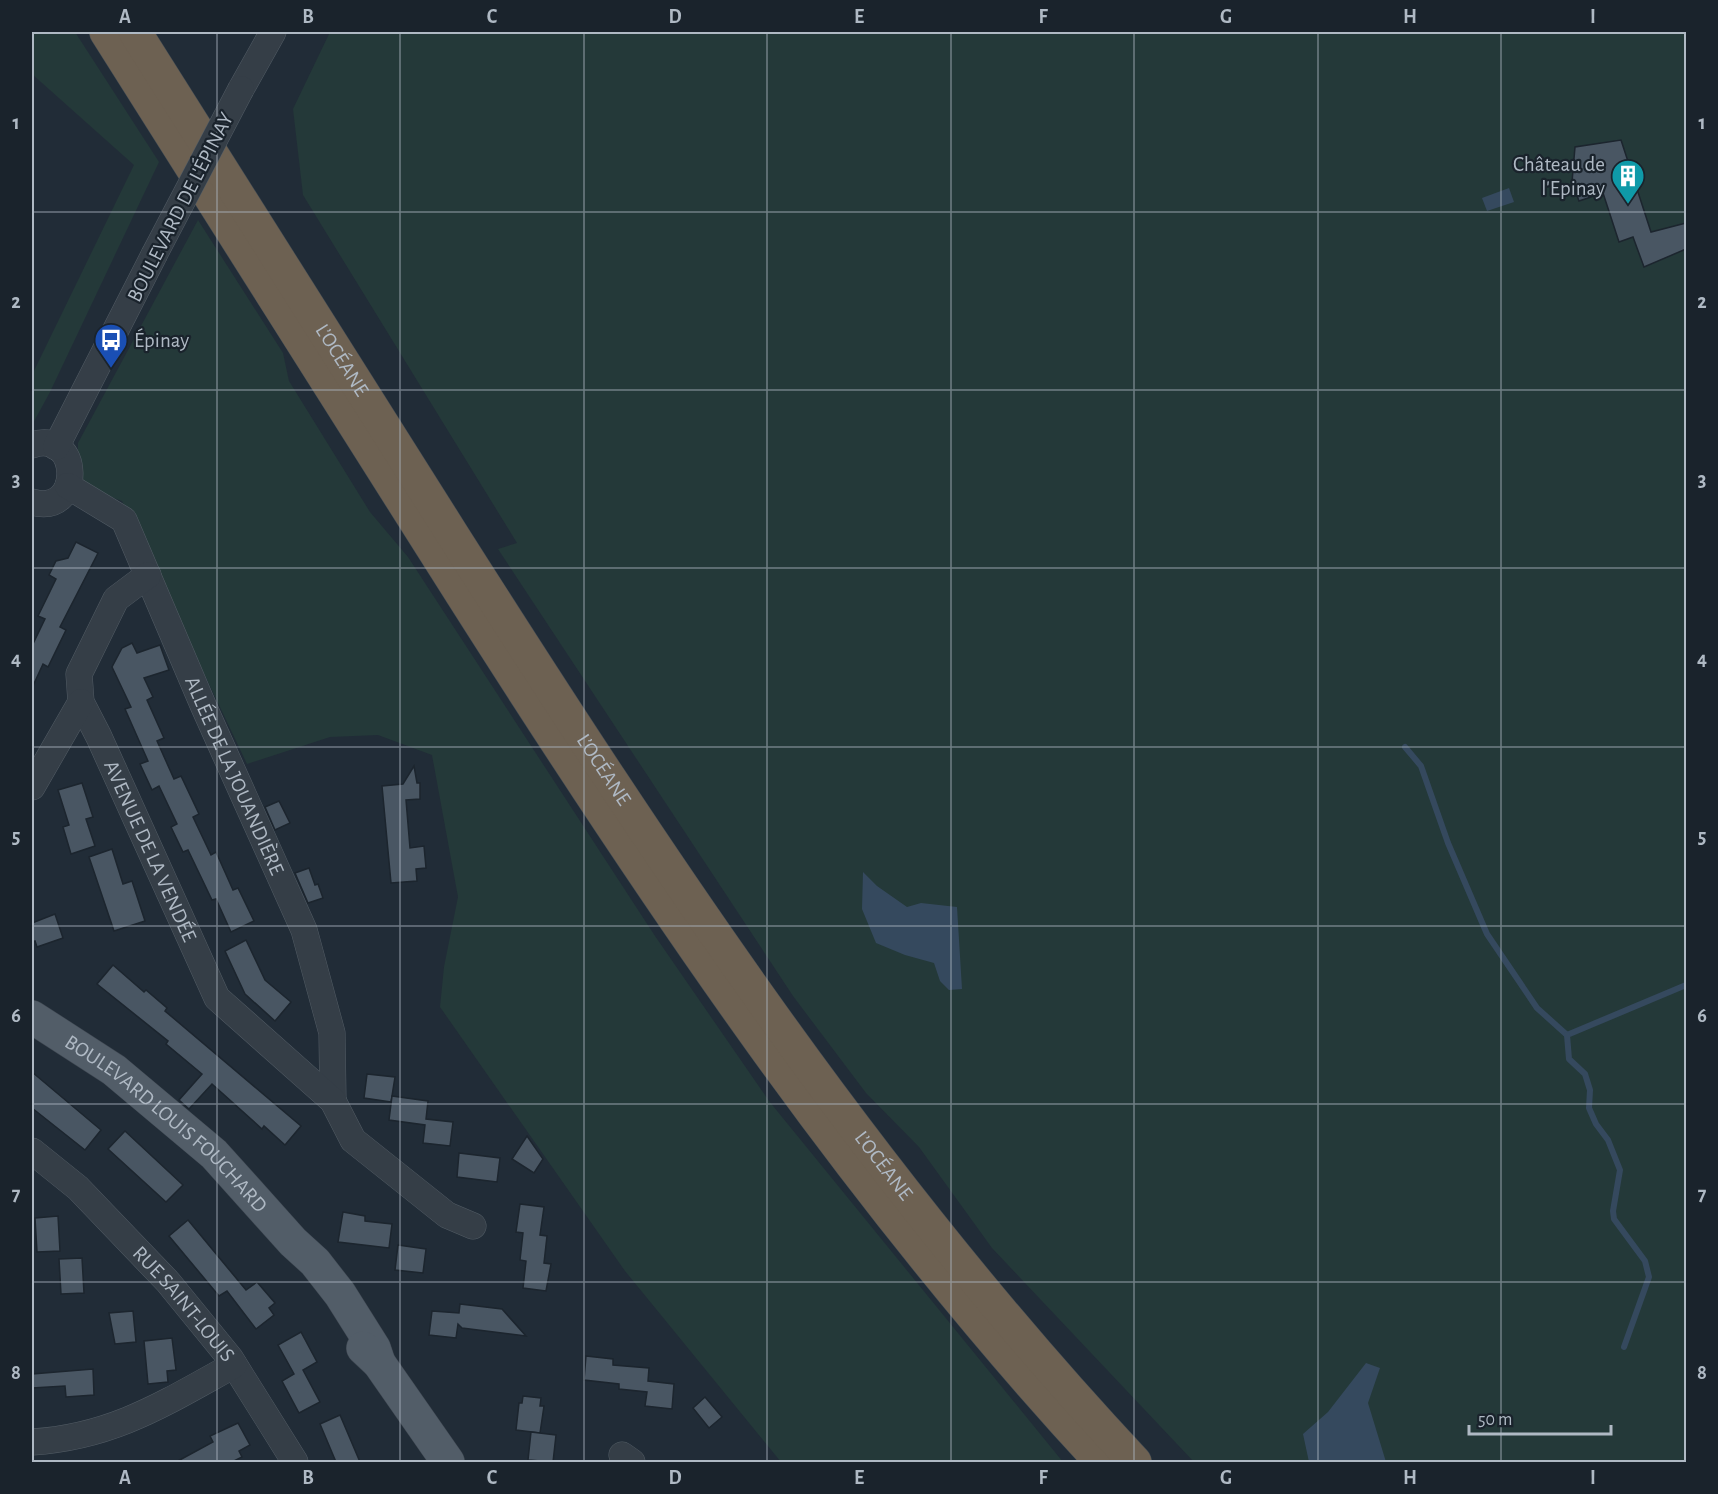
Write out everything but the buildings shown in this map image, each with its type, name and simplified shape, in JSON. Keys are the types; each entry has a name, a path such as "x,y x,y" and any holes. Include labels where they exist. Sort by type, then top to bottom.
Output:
{"highway":[{"name":"L’OCÉANE","path":"106,32 556,742 708,970 822,1128 892,1218 965,1308 1101,1462"},
{"name":"L’OCÉANE","path":"135,32 551,689 728,956 806,1065 930,1226 990,1299 1135,1462"}],"main road":[{"name":"BOULEVARD LOUIS FOUCHARD","path":"32,1017 114,1070 190,1133 238,1178 292,1242 315,1262 340,1294 374,1348 379,1363 448,1462"}],"street":[{"name":"BOULEVARD DE L'ÉPINAY","path":"44,446 154,255 273,32"},
{"path":"32,504 54,500 68,486 71,468 63,453 44,446"},
{"name":"ALLÉE DE LA JOUANDIÈRE","path":"68,486 124,520 203,705 304,930 332,1033 333,1101"},
{"name":"AVENUE DE LA VENDÉE","path":"148,575 116,599 79,674 81,702 217,998 333,1101"},
{"path":"32,787 81,702"},
{"path":"333,1101 353,1140 447,1215 473,1226"},
{"name":"RUE SAINT-LOUIS","path":"37,1162 78,1188 168,1282 234,1365 295,1462"},
{"path":"32,1442 75,1438 122,1424 234,1365"}],"green space":[{"path":"32,32 75,32 159,162 50,392 32,425 32,375 134,165 32,74"},
{"path":"330,32 1686,32 1686,1462 1194,1462 992,1248 919,1147 866,1093 793,996 498,549 517,543 303,195 293,109"},
{"path":"198,220 283,353 289,381 370,512 408,557 655,936 769,1101 1063,1462 781,1462 625,1271 440,1007 444,967 458,897 432,755 378,735 330,737 247,764 122,501 78,485 78,443"}],"water":[{"path":"1509,188 1514,202 1487,211 1482,198"},
{"path":"863,872 877,886 907,907 921,903 957,907 962,989 949,990 940,981 934,963 905,955 876,943 862,909"},
{"path":"1366,1363 1380,1368 1368,1403 1386,1462 1309,1462 1303,1434 1328,1412"}],"waterway":[{"path":"1405,747 1421,766 1448,843 1487,934 1537,1008 1567,1035 1686,985"},
{"path":"1567,1035 1569,1059 1585,1074 1590,1090 1589,1108 1596,1124 1608,1140 1620,1170 1613,1211 1614,1219 1645,1261 1649,1277 1624,1347"}],"place":[{"name":"Château de l'Epinay","path":"1628,205"},
{"name":"Épinay","path":"111,369"}]}
